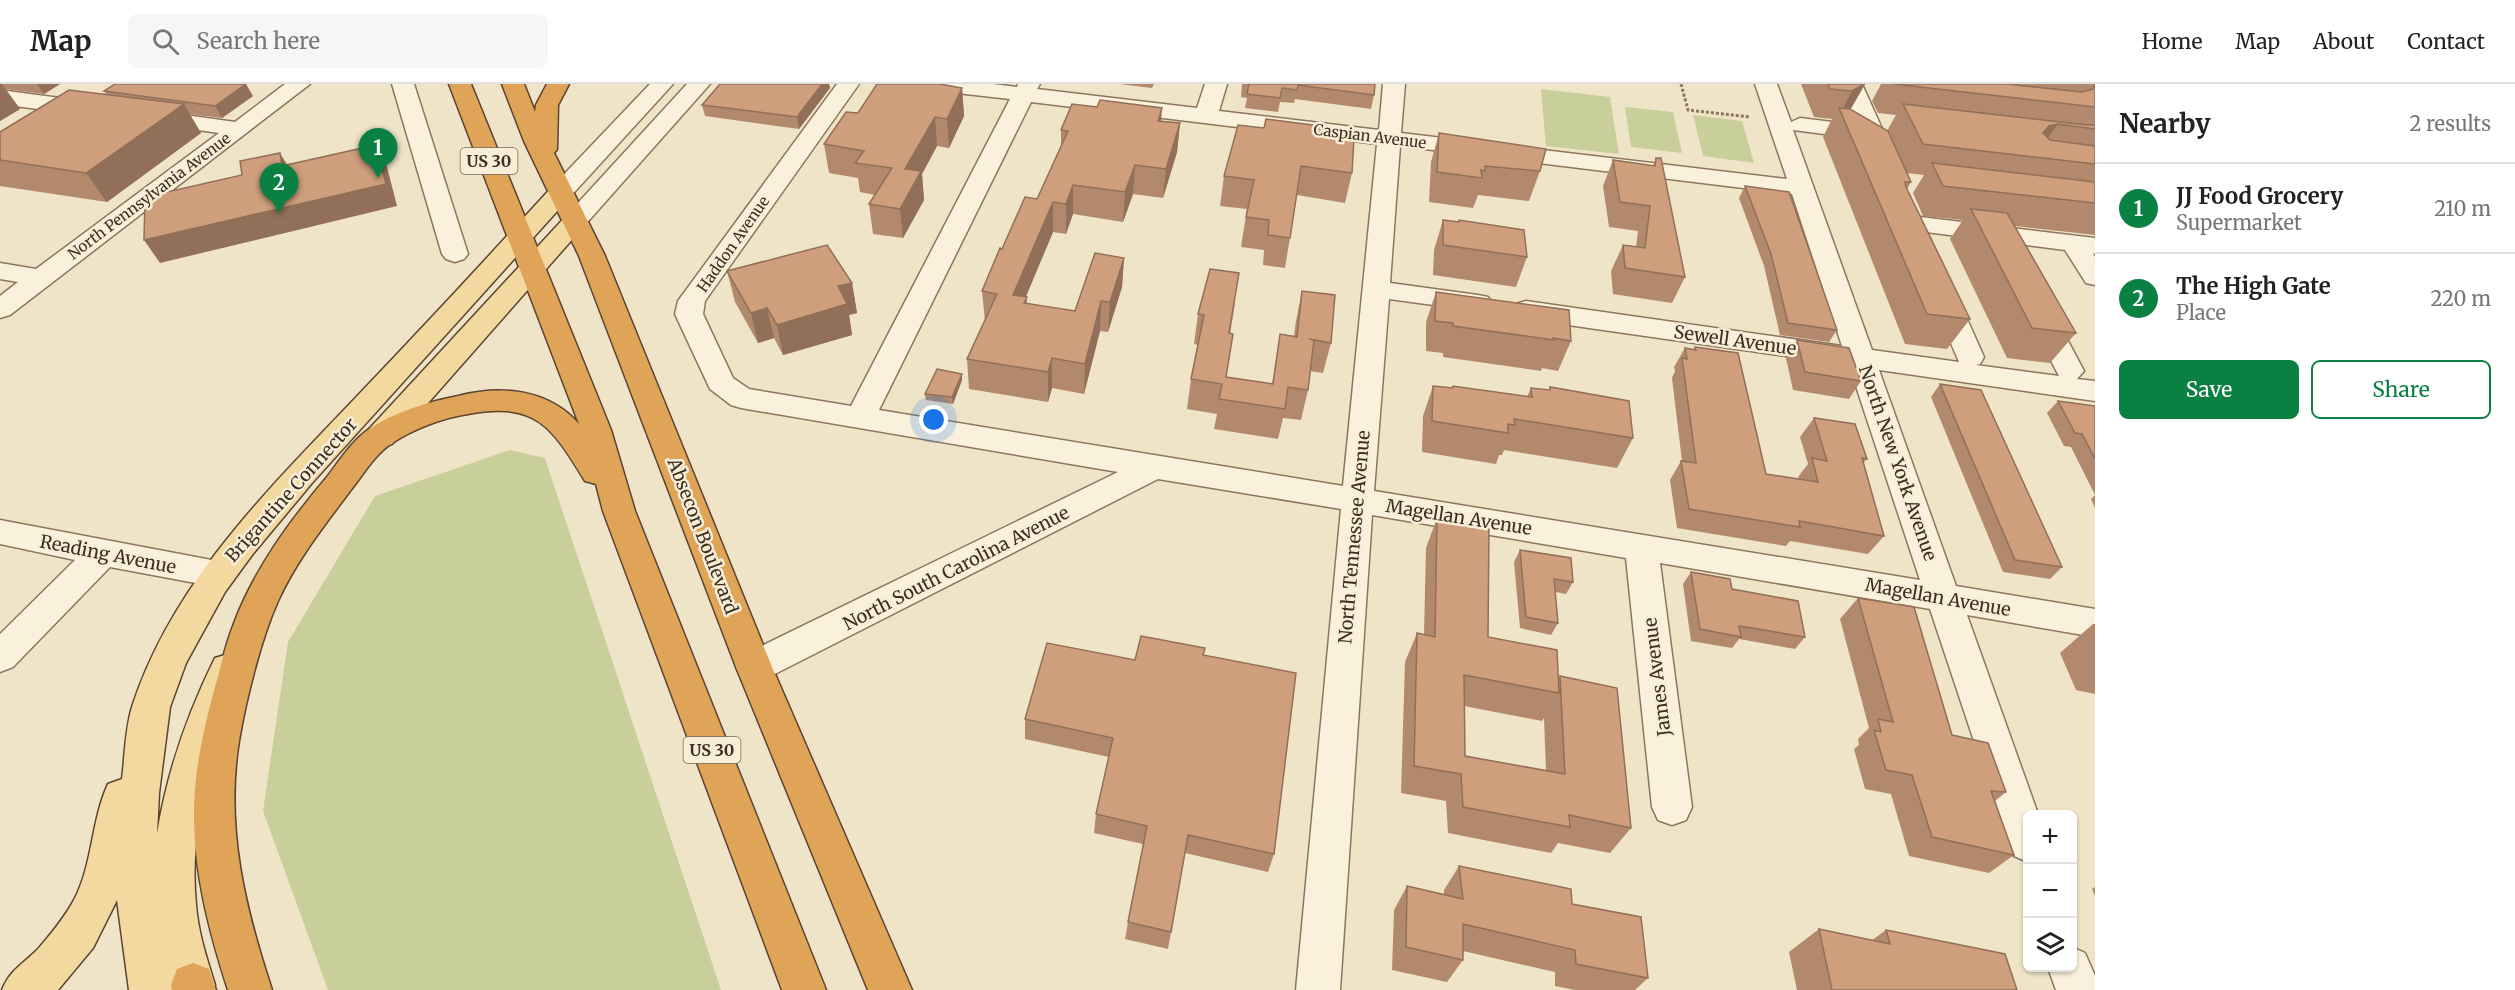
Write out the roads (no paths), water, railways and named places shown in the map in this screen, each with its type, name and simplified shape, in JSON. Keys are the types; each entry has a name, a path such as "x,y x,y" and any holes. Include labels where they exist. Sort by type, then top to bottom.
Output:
{"highway":[{"name":"US 30","path":"460,84 596,430 619,511 804,990"},
{"name":"Absecon Boulevard","path":"513,84 545,160 592,256 754,667 890,990"},
{"path":"545,160 548,99 558,84"},
{"path":"381,436 428,415 463,404 502,399 538,406 553,415 575,438 619,511"},
{"name":"Brigantine Connector","path":"253,619 277,573 323,502 381,436"},
{"path":"250,990 224,905 217,868 214,802 220,742 253,619"},
{"path":"775,912 779,990"}],"main road":[{"name":"Brigantine Connector","path":"151,990 140,935 135,853 139,792 150,709 166,665 184,630 217,574 263,517 561,193"},
{"name":"Brigantine Connector","path":"381,436 575,221"},
{"name":"Brigantine Connector","path":"190,988 178,933 174,896 179,821 195,749 210,708 253,619"},
{"path":"24,990 69,947 84,924 94,902 108,862 120,803 150,709"}],"street":[{"name":"North Pennsylvania Avenue","path":"0,309 299,84"},
{"path":"403,84 455,254"},
{"path":"561,193 662,84"},
{"path":"575,221 699,84"},
{"name":"Haddon Avenue","path":"752,401 732,394 720,382 689,314 690,308 739,235 848,84"},
{"name":"Caspian Avenue","path":"939,84 1027,89 1206,116 1802,188"},
{"path":"1206,116 1216,84"},
{"name":"North Tennessee Avenue","path":"1318,990 1345,643 1394,84"},
{"name":"North New York Avenue","path":"1766,84 2023,828"},
{"path":"861,416 1027,89"},
{"path":"1860,89 1881,132 1907,213 2089,256"},
{"path":"0,97 239,129"},
{"path":"1800,125 1881,132"},
{"path":"1841,130 1881,132"},
{"path":"1999,234 2070,371"},
{"path":"0,271 41,278"},
{"path":"1934,275 1970,357"},
{"name":"Sewell Avenue","path":"1376,289 2095,391"},
{"name":"Magellan Avenue","path":"752,401 861,416 2095,623"},
{"name":"North South Carolina Avenue","path":"754,667 1156,466"},
{"name":"Reading Avenue","path":"0,532 217,574"},
{"name":"James Avenue","path":"1641,547 1672,807"},
{"path":"0,657 103,553"},
{"path":"2077,969 2095,972"},
{"path":"2072,972 2078,990"}],"place":[{"name":"JJ Food Grocery","path":"378,178"},
{"name":"The High Gate","path":"279,213"}]}
